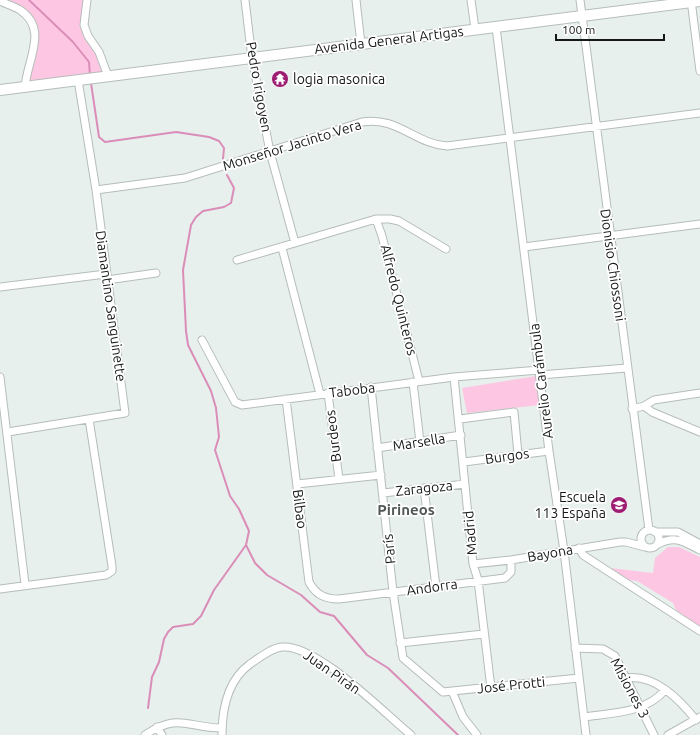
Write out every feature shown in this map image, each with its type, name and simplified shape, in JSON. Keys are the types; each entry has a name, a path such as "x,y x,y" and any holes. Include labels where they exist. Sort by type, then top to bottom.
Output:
{"main road":[{"name":"Avenida General Artigas","path":"0,90 475,29 582,17 694,1"}],"street":[{"path":"88,0 84,25 88,36 100,52 108,76"},
{"name":"Pedro Irigoyen","path":"245,0 252,58 270,152 295,243"},
{"path":"356,0 361,44"},
{"path":"471,0 475,29"},
{"name":"Dionisio Chiossoni","path":"580,0 632,409 652,531"},
{"path":"0,1 20,10 30,20 36,29 35,44 26,75 25,87"},
{"path":"694,1 700,71"},
{"name":"Aurelio Carámbula","path":"496,27 549,451 564,551 586,735"},
{"name":"Diamantino Sanguinette","path":"5,429 125,413 106,277 82,80"},
{"name":"Monseñor Jacinto Vera","path":"96,190 185,178 362,122 374,120 402,128 437,145 447,146 700,113"},
{"path":"237,260 282,248 376,219 390,219 399,221 446,249"},
{"name":"Alfredo Quinteros","path":"376,219 382,236 416,382 420,442"},
{"path":"524,247 700,224"},
{"path":"282,248 320,394"},
{"path":"0,287 156,273"},
{"name":"Taboba","path":"202,340 235,402 238,404 454,377 627,368"},
{"path":"0,377 5,429 25,584"},
{"name":"Madrid","path":"454,377 460,419 473,564 478,580 491,688"},
{"name":"París","path":"371,388 393,592 403,658 443,692"},
{"name":"Burdeos","path":"328,393 339,479"},
{"path":"632,409 644,406 654,400 700,394"},
{"name":"Bilbao","path":"286,398 309,582 315,592 331,599 340,599"},
{"path":"644,406 652,412 700,432"},
{"path":"460,419 514,412 518,454"},
{"path":"0,589 25,584 106,575 112,571 89,419"},
{"name":"Marsella","path":"377,448 461,435"},
{"name":"Burgos","path":"464,462 549,451"},
{"path":"297,484 381,475"},
{"name":"Zaragoza","path":"383,492 465,484"},
{"path":"424,488 436,586"},
{"path":"652,531 659,536 658,544"},
{"path":"700,544 678,532 652,531 642,534 641,543 645,547 651,548 667,540 676,539 700,550"},
{"name":"Bayona","path":"473,564 511,560 579,548 626,542 642,534"},
{"name":"Bayona","path":"626,542 645,547"},
{"path":"579,548 583,555 700,631"},
{"name":"Andorra","path":"340,599 478,580 505,578 509,575 512,567 511,560"},
{"path":"400,643 484,634"},
{"name":"Juan Pirán","path":"222,732 224,704 235,680 247,666 262,655 281,647 297,648 312,656 357,688 411,735"},
{"name":"Misiones 3","path":"576,648 603,648 615,656 654,735"},
{"path":"626,678 637,676 665,690 681,701 698,718 668,735"},
{"name":"José Protti","path":"443,692 579,678"},
{"path":"584,717 624,712 641,707 659,697 665,690"},
{"path":"452,692 463,717 476,735"},
{"path":"145,735 157,727 171,723 187,722 222,732"},
{"path":"157,727 162,735"}],"shaded area":[{"path":"9,0 84,0 80,26 84,37 96,54 102,73 30,83 31,69 39,37 38,28 34,19 25,10"},
{"path":"536,376 540,405 467,413 462,388"},
{"path":"668,547 679,547 700,557 700,627 676,610 673,603 637,581 629,580 610,568 653,573 655,558"}],"waterway":[{"path":"29,0 73,42 89,62 90,76"},
{"path":"91,83 99,137 105,142 176,132 209,137 219,141 224,148 223,159"},
{"path":"227,175 234,188 231,203 224,207 203,211 196,217 191,225 183,270 186,331 188,345 211,391 216,408 219,437 215,450 230,496 239,509 249,531 246,545 255,563 267,575 301,595 320,612 334,616 367,655 388,668 458,735"},
{"path":"148,708 152,677 159,662 164,639 168,632 173,627 193,624 201,616 214,590 246,545"}],"place":[{"name":"logia masonica","path":"280,79"},
{"name":"Escuela 113 España","path":"619,505"}],"district":[{"name":"Pirineos","path":"406,510"}]}
